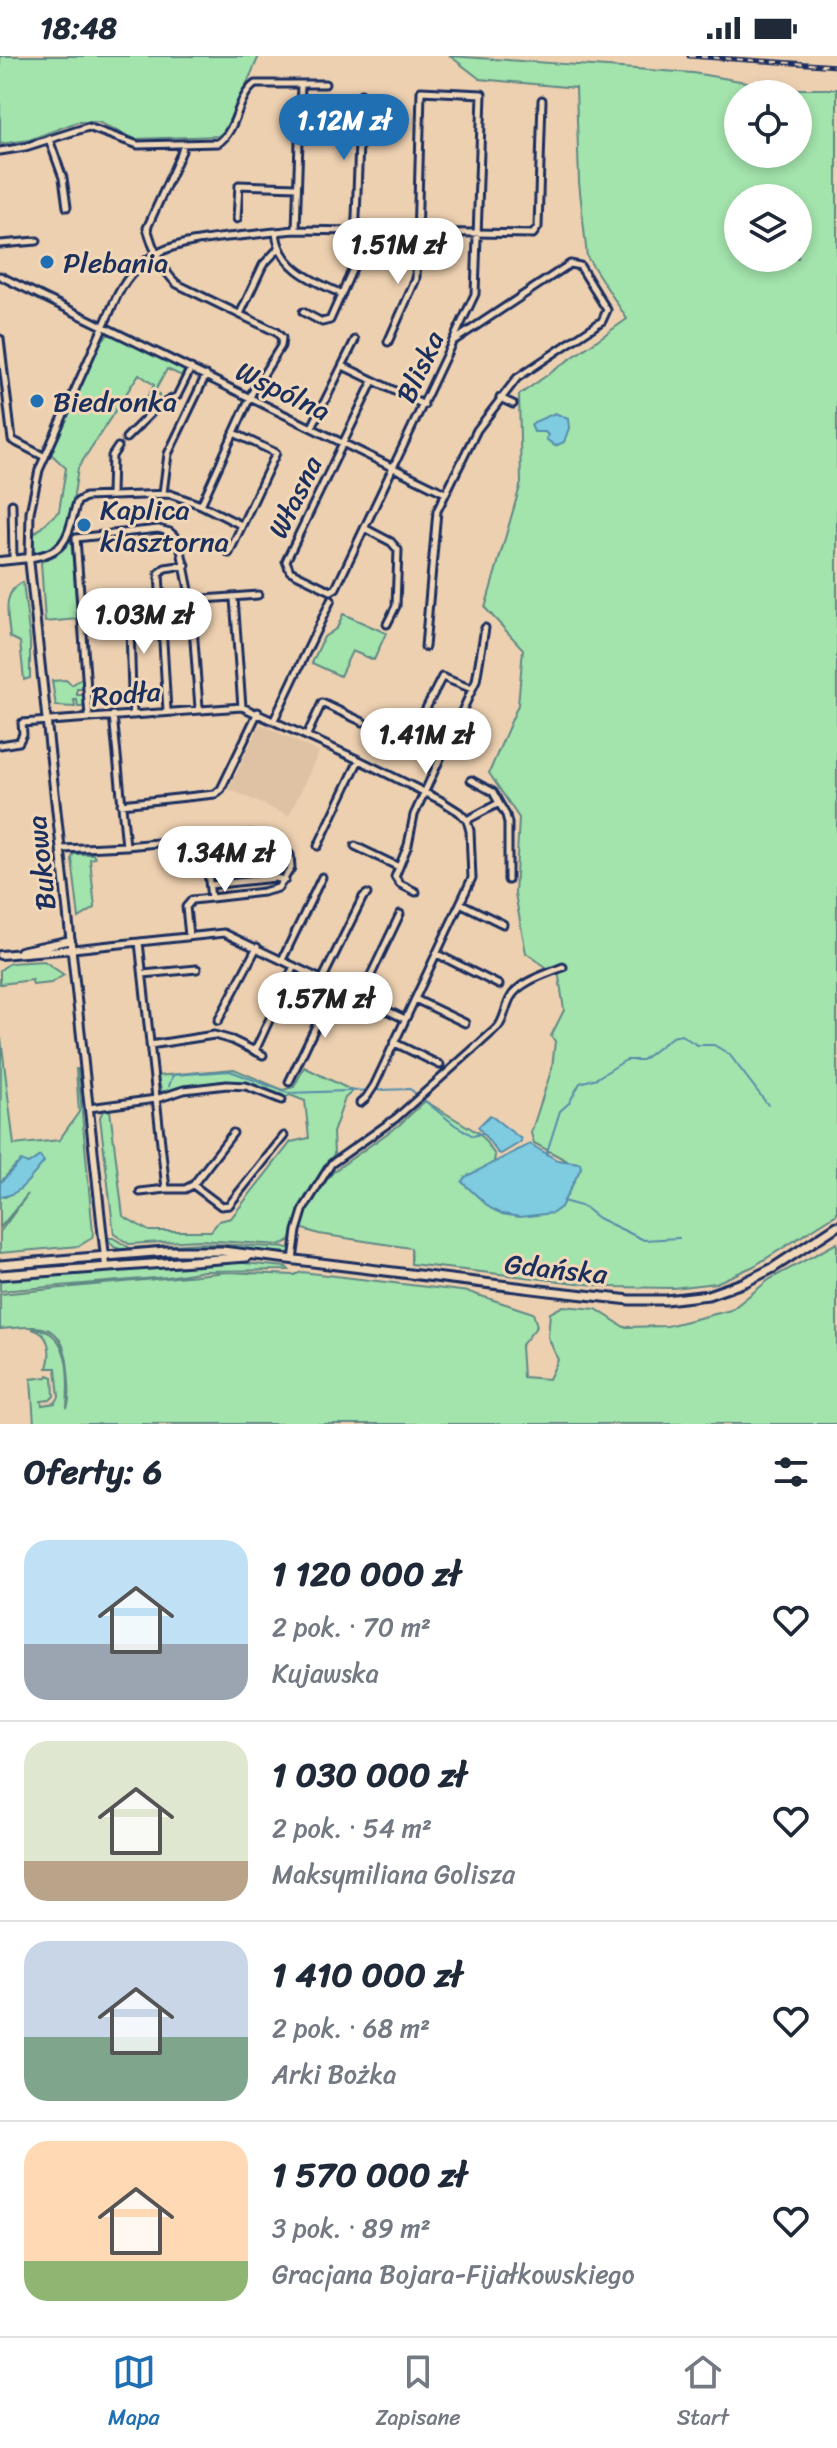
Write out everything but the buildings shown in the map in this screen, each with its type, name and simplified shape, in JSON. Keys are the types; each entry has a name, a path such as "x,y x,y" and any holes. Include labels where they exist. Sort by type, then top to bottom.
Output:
{"main road":[{"name":"Gdańska","path":"0,1265 203,1250 621,1299 675,1300 715,1293 760,1276 837,1226"},
{"name":"Gdańska","path":"0,1275 253,1257"}],"street":[{"path":"0,151 25,147 88,127 138,145 215,143 223,140 249,89 255,84 325,84"},
{"path":"296,230 301,84"},
{"name":"Bliska","path":"331,591 336,588 366,529 476,289 482,94 421,91 417,232"},
{"path":"303,312 327,322 354,266 361,94"},
{"path":"157,252 185,242 296,230 530,235 537,230 542,100"},
{"path":"49,139 63,178 67,207"},
{"path":"183,144 147,228 169,276 177,284 276,332 282,338 281,346 251,397 201,505"},
{"path":"237,219 239,185 297,187"},
{"path":"276,232 278,249 304,276 342,294"},
{"path":"388,342 416,279 417,232"},
{"path":"0,244 37,241"},
{"path":"240,314 263,265 278,249"},
{"name":"Bukowa","path":"106,1266 28,529 32,498 45,457 103,326 127,279 157,252"},
{"path":"425,647 434,528 445,493 477,430 517,378 602,321 607,314 606,306 582,269 577,264 570,264 454,341"},
{"name":"Wspólna","path":"0,276 445,493"},
{"path":"466,316 470,323 478,326"},
{"path":"0,339 3,394 13,442 45,457"},
{"path":"312,427 355,340"},
{"path":"343,366 424,405"},
{"path":"126,438 157,407 177,396 191,368"},
{"path":"163,493 168,454 206,375"},
{"name":"Własna","path":"331,591 290,571 286,561 373,381"},
{"path":"500,398 513,404"},
{"path":"229,553 276,453 234,433"},
{"path":"111,495 112,456 118,447"},
{"path":"0,561 51,554 58,549 72,526 79,500 111,495 163,493 201,505 241,525"},
{"path":"12,504 13,559"},
{"path":"89,717 76,538 158,529 173,534 181,544 186,565 199,708"},
{"path":"366,529 391,542 398,550 396,606 387,624"},
{"path":"167,711 159,573 165,568 186,565"},
{"path":"191,600 258,595"},
{"path":"234,598 242,707"},
{"path":"274,720 331,600"},
{"path":"133,713 129,607 132,603 159,601"},
{"path":"416,892 395,877 408,845 414,815 476,681 485,628"},
{"path":"413,734 440,679 449,678 472,689"},
{"path":"307,735 322,703 363,722"},
{"name":"Rodła","path":"48,720 242,707 425,792 452,807 467,820"},
{"path":"121,804 215,794 221,789 258,712"},
{"path":"113,715 126,846"},
{"path":"0,745 19,742 23,734 22,723 48,720"},
{"path":"318,846 359,760"},
{"path":"471,780 493,792 506,815 508,880"},
{"path":"360,1103 374,1086 462,904 473,869 467,820 499,803"},
{"path":"62,849 251,834 275,842 290,855 291,868 285,880 271,891 192,900 186,907 189,936"},
{"path":"204,839 211,898"},
{"path":"355,846 399,867"},
{"path":"282,960 322,877"},
{"path":"210,885 275,878 285,880"},
{"path":"322,980 367,894"},
{"path":"462,904 503,924"},
{"path":"360,998 400,914"},
{"path":"1,955 224,933 260,946 282,960 405,1019"},
{"path":"1,955 71,940"},
{"path":"139,942 166,1189"},
{"path":"218,1021 260,946"},
{"path":"437,954 499,985"},
{"path":"255,1051 294,966"},
{"path":"293,1261 304,1208 331,1164 396,1118 498,1027 514,992 528,982 563,967"},
{"path":"143,974 197,969"},
{"path":"289,1082 335,986"},
{"path":"415,999 465,1023"},
{"path":"150,1045 214,1035 263,1055"},
{"path":"395,1043 440,1065"},
{"path":"89,1108 227,1085 246,1086 282,1100"},
{"path":"140,1192 185,1189 193,1185 233,1133"},
{"path":"193,1185 221,1206 229,1205 284,1136"}],"shaded area":[{"path":"260,724 319,752 289,816 229,789"}],"green space":[{"path":"0,56 259,56 227,129 218,136 135,139 98,122 77,122 29,140 0,144"},
{"path":"450,56 693,73 735,80 724,80 724,168 812,168 812,89 837,89 837,1214 754,1266 716,1283 673,1288 612,1287 411,1264 411,1248 319,1234 300,1228 311,1198 334,1171 399,1125 425,1101 480,1134 495,1155 494,1162 466,1181 573,1164 534,1143 531,1133 552,1068 555,1041 551,1036 564,1010 559,976 526,953 515,894 519,818 489,773 518,705 523,649 485,608 521,483 519,395 627,319 587,257 579,182 576,88 480,79"},
{"path":"107,335 185,369 182,376 167,369 155,391 159,399 153,402 147,397 154,385 139,374 78,468 69,527 53,550 36,553 33,551 32,536 59,511 66,468 51,454 99,344"},
{"path":"67,539 71,540 78,619 45,622 41,562 56,555"},
{"path":"23,582 30,641 30,678 24,680 20,642 10,637 7,613 11,592"},
{"path":"343,614 386,633 374,660 352,651 340,676 312,663 324,637 337,628"},
{"path":"82,678 84,689 77,689 77,695 84,695 85,704 78,707 77,700 74,700 75,707 56,706 52,681 66,680 72,685"},
{"path":"73,854 93,854 95,858 90,859 95,908 79,918 72,859"},
{"path":"44,961 64,975 51,983 33,985 32,980 0,984 0,970 10,963"},
{"path":"1,1038 14,1145 59,1140 79,1112 78,1069 93,1233 92,1238 79,1246 0,1253 0,1232 28,1194 0,1228 0,1196 5,1197 21,1188 28,1164 16,1165 0,1183"},
{"path":"304,1067 353,1091 345,1098 333,1133 334,1154 310,1189 291,1240 281,1245 199,1240 129,1244 114,1234 100,1117 103,1111 110,1110 123,1216 149,1231 211,1231 219,1221 231,1218 291,1142 309,1138 305,1101 290,1095 285,1098 248,1083 222,1081 162,1092 157,1076 234,1069 283,1090 294,1087"},
{"path":"107,1238 130,1248 200,1243 292,1250 289,1253 200,1246 125,1251 114,1247"},
{"path":"837,1243 837,1424 34,1424 31,1379 48,1375 53,1377 54,1396 41,1401 42,1405 55,1403 59,1397 56,1368 47,1368 48,1344 43,1335 32,1329 45,1331 55,1337 61,1346 67,1370 67,1408 69,1395 66,1354 56,1334 48,1330 38,1327 0,1329 0,1294 228,1272 294,1275 302,1272 469,1292 533,1313 537,1326 521,1346 523,1377 549,1379 558,1360 548,1337 550,1313 563,1306 596,1309 624,1327 667,1326 731,1310 770,1279"},
{"path":"233,1262 286,1267 289,1270 204,1271 0,1291 0,1279"}],"water":[{"path":"555,413 568,419 569,428 564,442 555,446 546,439 548,435 545,432 534,432 531,425"},
{"path":"490,1115 521,1142 498,1153 478,1127"},
{"path":"530,1144 557,1160 580,1163 581,1168 561,1207 553,1213 520,1217 502,1214 490,1208 462,1182 465,1177"},
{"path":"40,1156 44,1162 24,1185 12,1194 0,1196 0,1183 21,1161 28,1164"}],"waterway":[{"path":"546,1155 560,1111 569,1103 580,1083 597,1078 626,1060 642,1060 672,1037 681,1035 697,1045 714,1045 729,1054 768,1105"},
{"path":"169,1086 173,1075 230,1071 288,1093 410,1089 473,1136 483,1133"},
{"path":"563,1201 584,1207 598,1218 644,1240 679,1238"}],"railway":[{"path":"689,56 837,66"}],"place":[{"name":"Plebania","path":"47,262"},
{"name":"Biedronka","path":"37,401"},
{"name":"Kaplica klasztorna","path":"84,525"}]}
